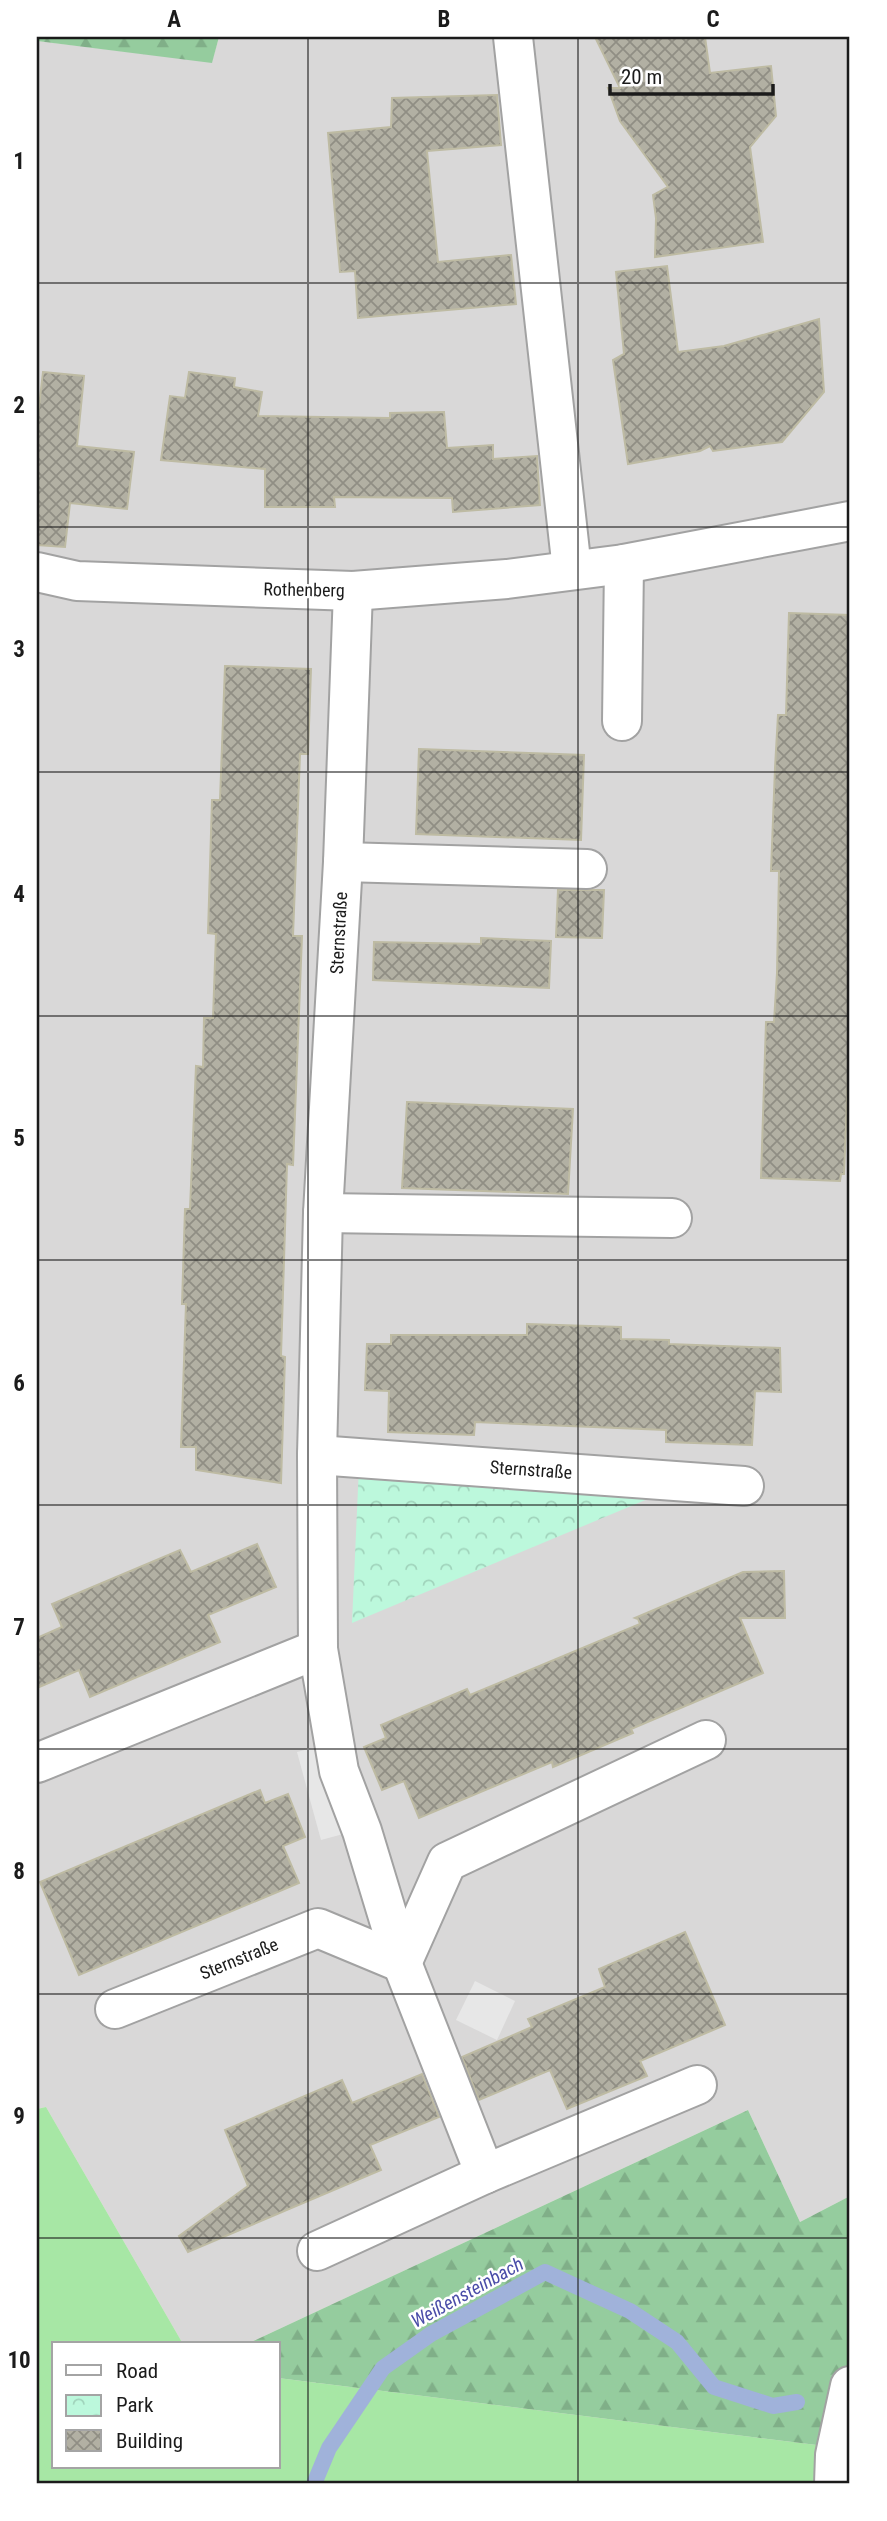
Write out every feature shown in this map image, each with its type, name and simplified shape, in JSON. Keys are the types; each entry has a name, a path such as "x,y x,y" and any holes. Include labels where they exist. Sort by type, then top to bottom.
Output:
{"street":[{"path":"513,37 572,570"},
{"name":"Rothenberg","path":"37,572 77,581 353,591 507,579 624,564 850,521"},
{"path":"622,721 624,564"},
{"name":"Sternstraße","path":"353,591 343,862 323,1213 317,1455 318,1649 338,1771 362,1831 402,1963 485,2174"},
{"path":"343,862 587,869"},
{"path":"323,1213 672,1218"},
{"name":"Sternstraße","path":"317,1455 744,1486"},
{"path":"37,1763 318,1649"},
{"path":"402,1963 447,1862 706,1740"},
{"name":"Sternstraße","path":"115,2009 318,1928 402,1963"},
{"path":"317,2251 485,2174 697,2085"},
{"path":"834,2484 835,2455 850,2386"}],"shaded area":[{"path":"219,37 850,37 850,2196 800,2222 748,2110 251,2342 182,2342 46,2107 37,2109 37,41 212,62"},
{"path":"324,1745 347,1833 321,1840 297,1752"},
{"path":"475,1981 515,2001 497,2040 456,2020"}],"green space":[{"path":"37,37 219,37 212,63 37,41"},
{"path":"359,1466 674,1488 352,1623"},
{"path":"46,2107 182,2342 52,2342 52,2468 280,2468 280,2378 841,2448 843,2484 37,2484 37,2109"},
{"path":"748,2110 800,2222 850,2196 850,2484 841,2448 280,2378 280,2342 251,2342"}],"building":[{"path":"595,37 705,37 710,73 771,66 776,116 750,147 763,242 655,257 656,218 653,195 668,187 620,121 608,88 620,88"},
{"path":"497,95 501,145 427,151 438,262 511,255 516,304 358,318 355,271 340,272 328,133 391,127 392,98"},
{"path":"667,266 678,352 724,346 819,319 824,392 782,442 713,451 710,446 700,451 628,464 613,360 624,354 616,272"},
{"path":"43,372 84,376 77,446 134,452 127,509 70,503 65,547 37,545 37,424"},
{"path":"189,372 235,378 234,387 262,392 258,416 390,418 390,413 444,412 447,448 493,445 493,459 537,456 540,505 453,512 452,498 334,497 335,507 265,507 265,469 161,460 170,396 185,398"},
{"path":"789,613 850,615 850,1028 844,1174 841,1174 840,1181 761,1178 766,1022 774,1022 777,973 779,871 771,871 775,768 778,715 786,715"},
{"path":"225,666 311,669 308,754 300,754 293,936 302,936 293,1165 287,1164 281,1356 285,1357 281,1483 196,1470 196,1447 181,1447 186,1304 182,1304 185,1209 190,1209 196,1066 203,1067 204,1018 213,1018 216,934 208,933 212,800 220,800"},
{"path":"419,749 584,755 581,840 416,834"},
{"path":"558,890 604,890 602,938 556,937"},
{"path":"481,938 551,941 549,988 373,980 374,942 481,944"},
{"path":"407,1102 573,1109 568,1194 402,1188"},
{"path":"527,1324 621,1327 621,1339 669,1340 669,1344 780,1348 781,1392 755,1391 752,1445 666,1442 666,1430 475,1422 474,1435 388,1432 389,1391 365,1390 367,1344 391,1344 391,1335 527,1335"},
{"path":"257,1544 276,1587 208,1615 220,1642 90,1697 79,1670 37,1688 37,1638 62,1627 52,1604 180,1550 191,1572"},
{"path":"784,1571 785,1618 740,1618 763,1673 631,1729 633,1733 553,1767 552,1762 419,1818 404,1781 382,1790 364,1747 386,1738 381,1725 467,1689 470,1695 640,1624 635,1618 743,1572"},
{"path":"260,1790 265,1803 288,1794 305,1837 283,1846 299,1883 79,1975 40,1882"},
{"path":"685,1932 725,2025 640,2061 647,2076 567,2109 550,2070 479,2100 462,2057 532,2027 528,2019 605,1987 599,1969"},
{"path":"422,2074 439,2117 370,2145 381,2170 188,2252 179,2236 248,2186 225,2130 342,2080 352,2103"}],"waterway":[{"name":"Weißensteinbach","path":"314,2484 329,2448 383,2368 431,2334 545,2272 630,2311 677,2342 714,2387 773,2406 797,2402"}]}
